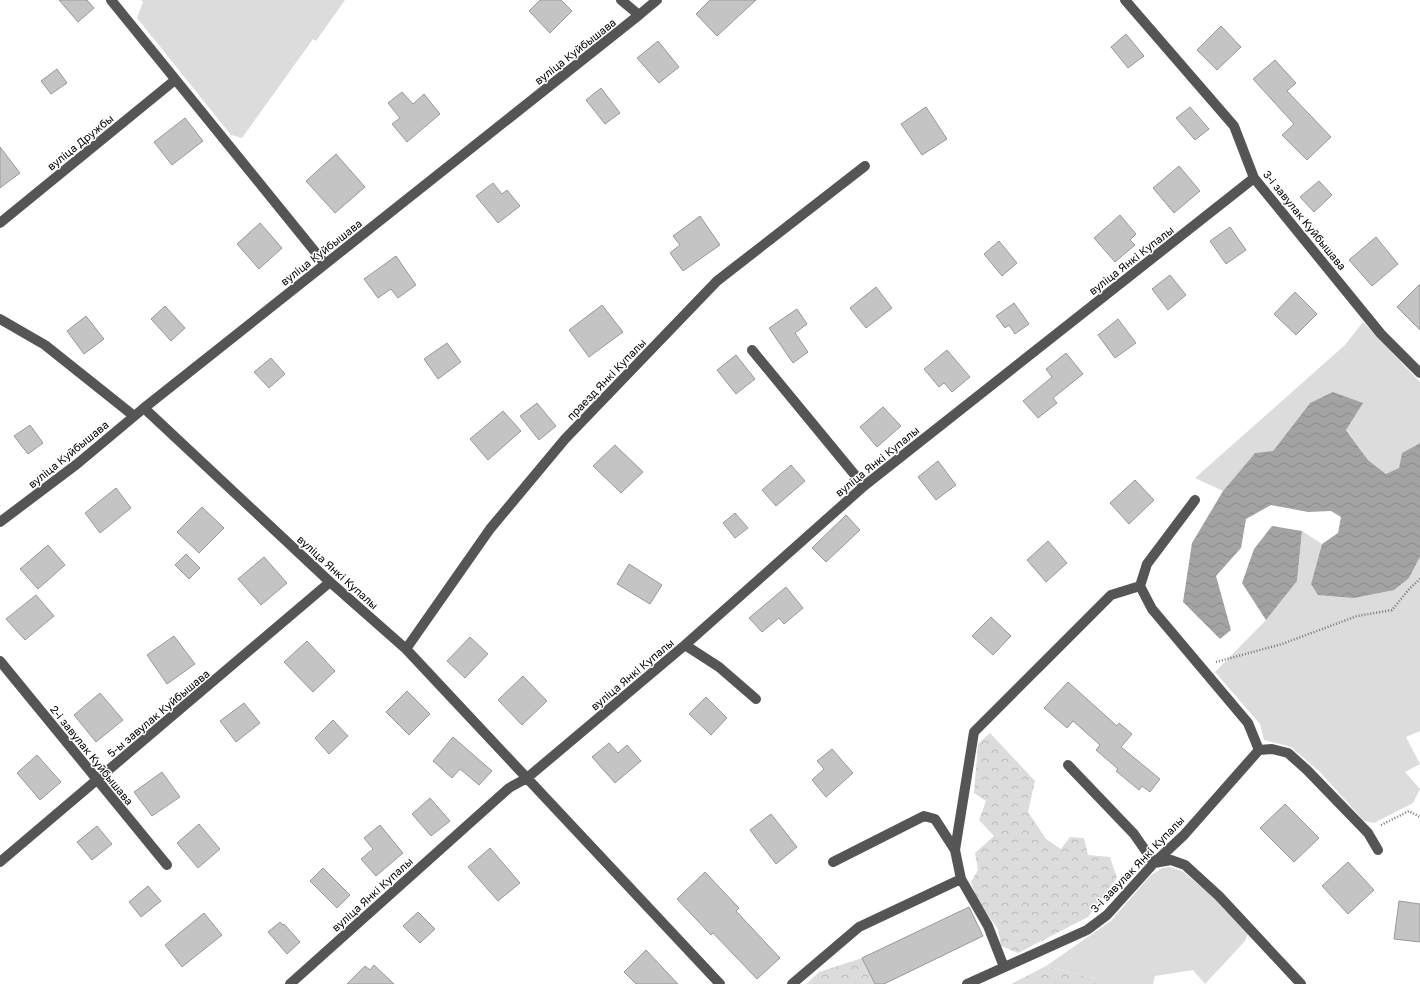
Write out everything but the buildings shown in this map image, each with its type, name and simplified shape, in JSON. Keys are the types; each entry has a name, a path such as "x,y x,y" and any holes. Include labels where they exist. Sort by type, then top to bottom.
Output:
{"street":[{"path":"110,0 325,264"},
{"path":"621,0 639,15"},
{"name":"вуліца Куйбышава","path":"0,522 77,464 144,408 657,0"},
{"name":"3-і завулак Куйбышава","path":"1125,0 1234,126 1254,178 1381,334 1420,373"},
{"name":"вуліца Дружбы","path":"0,223 175,80"},
{"name":"праезд Янкі Купалы","path":"406,649 490,529 576,428 717,281 865,166"},
{"name":"вуліца Янкі Купалы","path":"290,984 509,788 527,778 685,645 864,486 1254,178"},
{"path":"0,319 45,345 134,416"},
{"path":"752,350 864,486"},
{"name":"вуліца Янкі Купалы","path":"144,408 330,582 406,649 720,984"},
{"path":"1195,500 1147,564 1140,586 1152,609 1248,723 1259,750 1272,749 1288,754 1307,770 1368,832 1378,850"},
{"name":"5-ы завулак Куйбышава","path":"0,862 330,582"},
{"path":"955,850 974,732 1111,595 1140,586"},
{"path":"685,645 719,667 756,699"},
{"name":"2-і завулак Куйбышава","path":"0,661 166,865"},
{"name":"3-і завулак Янкі Купалы","path":"966,984 1087,930 1108,915 1154,863 1184,835 1259,750"},
{"path":"1068,765 1134,834 1154,863 1171,860 1185,865 1219,896 1301,984"},
{"path":"833,862 924,816 935,819 955,850 962,879 988,926 1004,967"},
{"path":"792,984 859,927 962,879"}],"path":[{"path":"1200,666 1282,644 1357,616 1392,610 1410,588 1420,579"},
{"path":"1368,832 1409,810 1420,817"}],"green space":[{"path":"141,0 345,0 316,41 313,39 242,138 231,135 137,18 143,2"},
{"path":"1363,322 1420,382 1420,443 1402,453 1399,469 1386,474 1368,460 1346,429 1310,403 1273,451 1255,453 1223,491 1195,478 1345,345"},
{"path":"1302,531 1322,544 1311,584 1409,578 1420,557 1420,731 1406,737 1420,764 1405,772 1420,789 1413,803 1374,823 1364,821 1320,772 1291,747 1264,740 1260,724 1215,672 1266,620 1297,581"},
{"path":"990,733 1035,781 1028,812 1046,839 1061,849 1070,837 1084,838 1088,855 1110,857 1117,878 1088,917 1018,953 1001,946 998,929 977,900 971,882 978,870 975,853 994,836 979,820 986,801 974,793 978,744"},
{"path":"1170,867 1182,871 1216,899 1248,934 1245,941 1205,984 1193,970 1155,976 1153,984 1102,984 1100,980 1046,966 1111,921 1150,876 1162,868"},
{"path":"862,958 875,984 806,984 819,972"},
{"path":"1046,966 1100,980 1102,984 1011,984"}],"water":[{"path":"1333,392 1363,403 1346,430 1368,460 1386,474 1399,468 1402,453 1420,443 1420,557 1409,578 1394,590 1354,598 1318,595 1311,584 1322,544 1338,533 1341,517 1331,511 1308,512 1271,505 1246,519 1241,548 1216,576 1231,630 1220,639 1183,602 1192,543 1223,491 1255,453 1273,451 1310,403"},
{"path":"1272,526 1302,531 1297,581 1266,620 1242,583 1254,549"}]}
